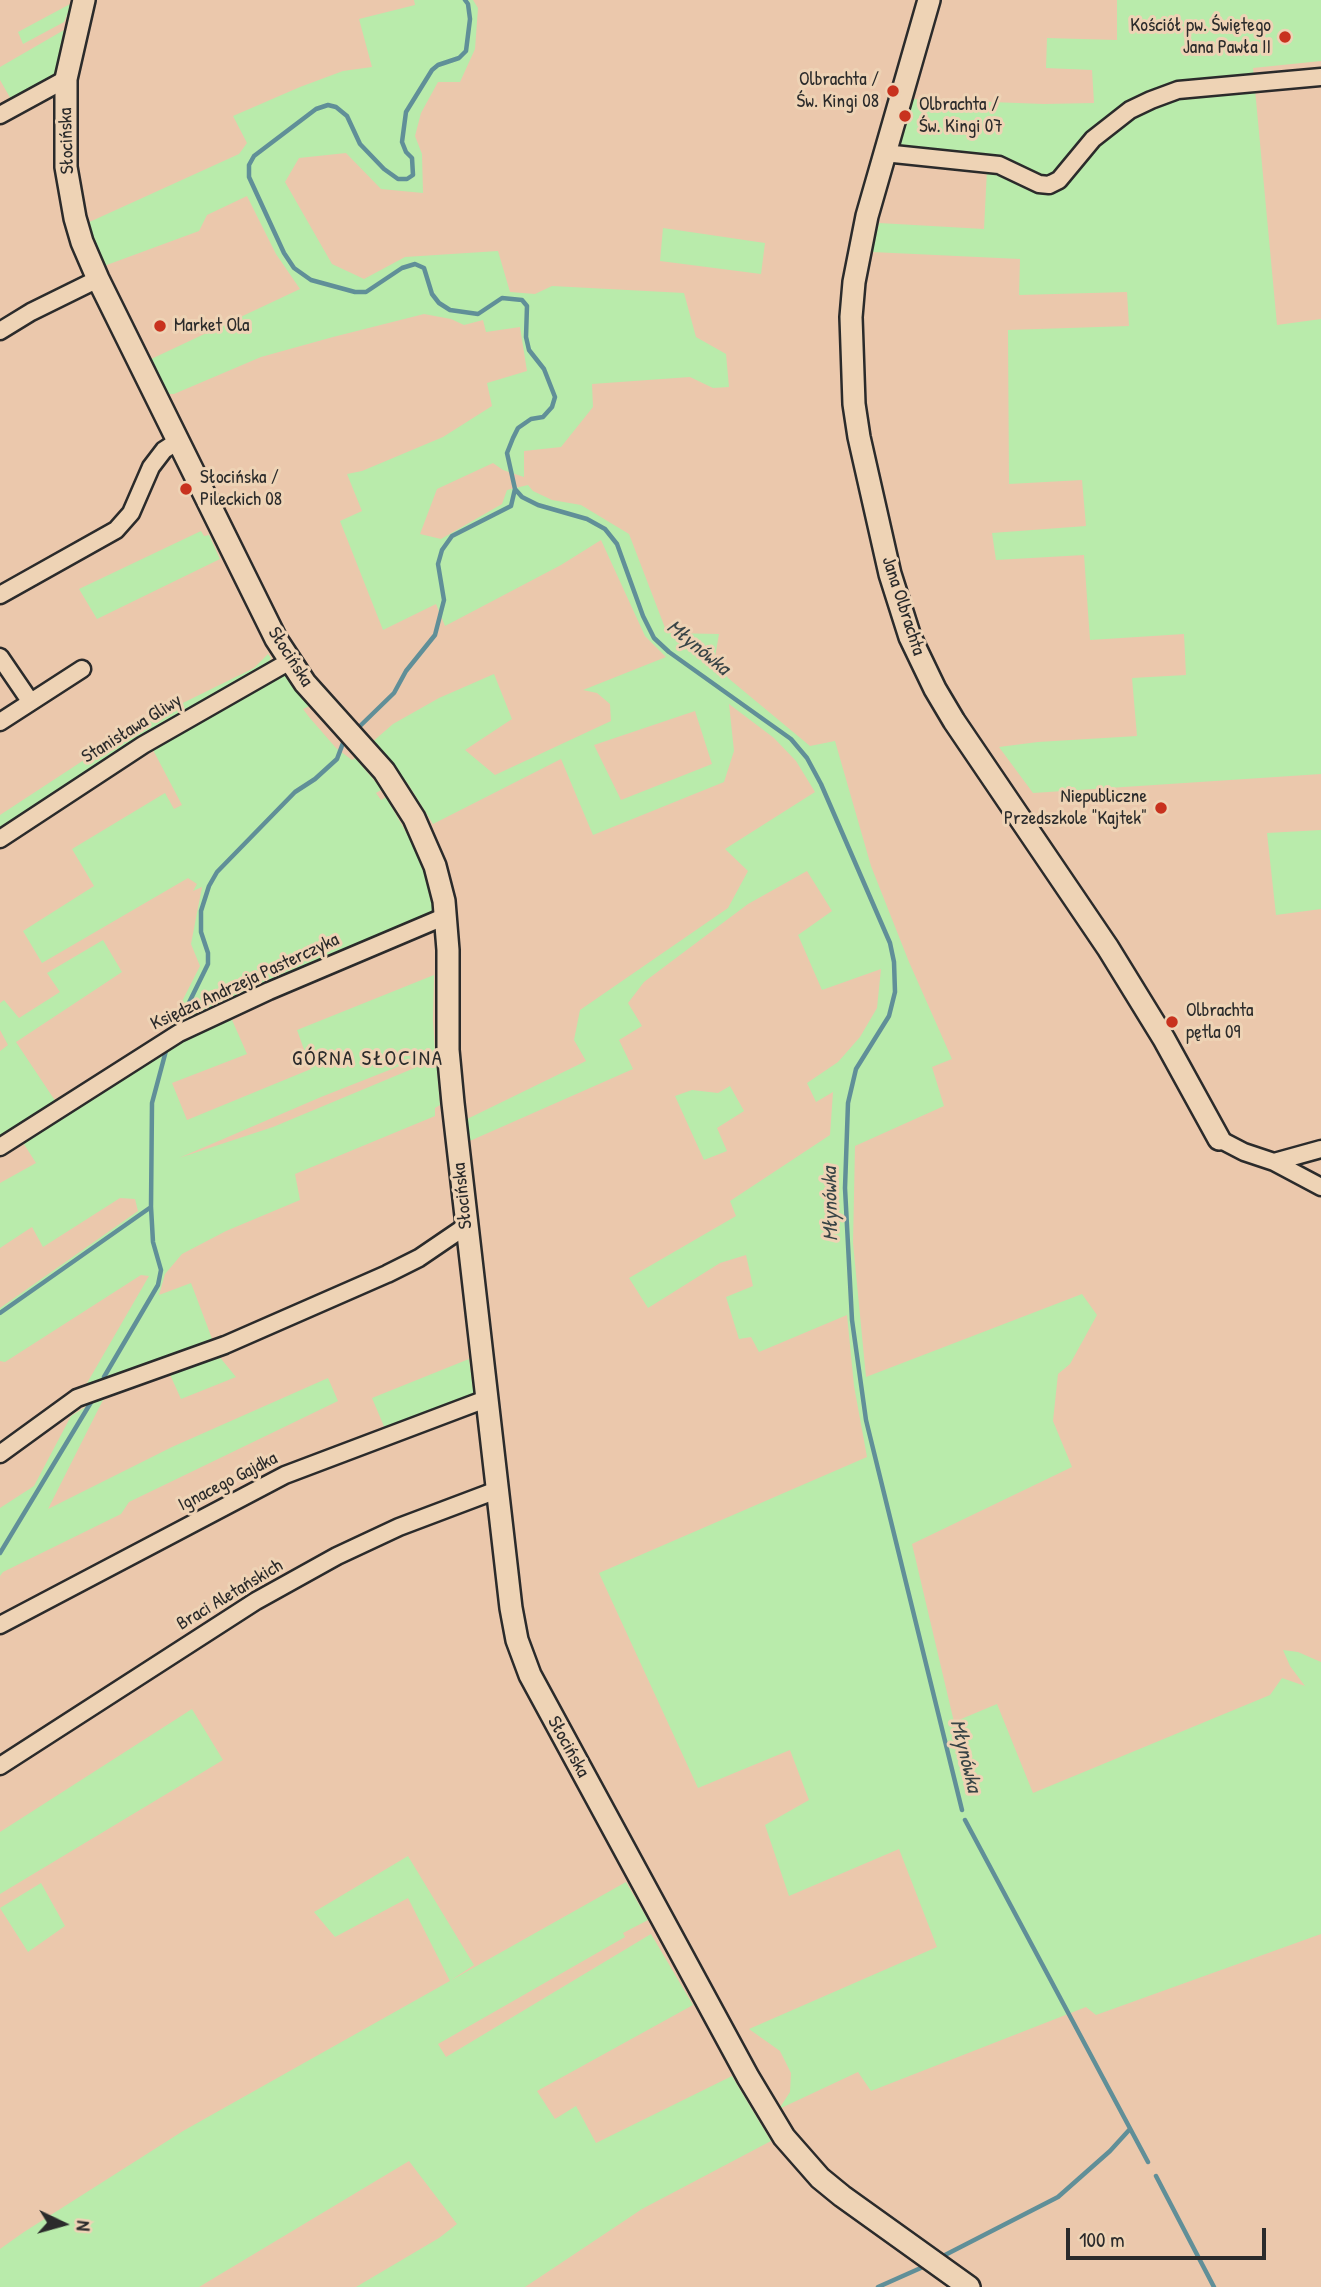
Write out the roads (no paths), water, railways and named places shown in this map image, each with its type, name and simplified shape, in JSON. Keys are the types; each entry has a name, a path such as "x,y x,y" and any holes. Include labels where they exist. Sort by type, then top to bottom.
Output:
{"street":[{"name":"Słocińska","path":"84,0 66,79 66,166 82,242 265,618 305,683 384,771 404,799 435,866 446,916 449,950 448,1050 486,1398 511,1608 517,1640 530,1675 745,2073 784,2137 820,2178 842,2196 969,2287"},
{"name":"Jana Olbrachta","path":"929,0 858,253 851,317 851,357 859,437 890,574 902,617 918,656 954,722 1104,941 1164,1039 1220,1139"},
{"path":"884,153 999,165 1039,184 1049,185 1059,180 1093,139 1130,110 1151,100 1178,90 1321,77"},
{"path":"0,115 66,79"},
{"path":"0,331 98,279"},
{"path":"0,595 116,530 131,513 151,467 164,450 178,441"},
{"path":"0,657 30,701"},
{"name":"Stanisława Gliwy","path":"0,839 143,745 290,661"},
{"path":"0,722 82,669"},
{"name":"Księdza Andrzeja Pasterczyka","path":"0,1147 179,1033 269,991 446,916"},
{"path":"1220,1139 1244,1152 1274,1162 1321,1187"},
{"path":"1274,1162 1321,1149"},
{"path":"0,1454 77,1398 225,1345 376,1280 419,1258 466,1226"},
{"name":"Ignacego Gajdka","path":"0,1625 285,1475 486,1398"},
{"name":"Braci Aletańskich","path":"0,1766 256,1601 337,1556 399,1527 497,1490"}],"waterway":[{"name":"Młynówka","path":"465,0 470,19 466,51 459,58 438,65 432,70 406,112 402,142 412,158 413,175 407,179 398,179 384,169 360,144 347,116 336,107 328,105 316,109 254,156 249,165 249,177 284,253 294,268 311,280 355,292 366,292 402,268 415,264 424,268 432,294 450,310 478,314 502,298 522,300 527,306 526,337 529,350 544,369 555,397 552,407 543,417 531,419 518,428 513,438 507,453 515,489 522,497 538,505 587,519 605,529 617,544 643,616 654,638 669,652 791,739 807,758 821,784 890,943 894,962 895,992 889,1016 856,1069 848,1103 845,1188 852,1320 866,1420 962,1810"},
{"path":"359,727 394,693 406,671 435,635 444,600 438,564 442,550 452,536 511,506 515,489"},
{"path":"177,1027 208,964 208,953 201,932 201,911 217,872 295,792 315,779 337,759 343,743"},
{"path":"0,1313 151,1207 152,1103 167,1047"},
{"path":"104,1377 158,1285 161,1270 153,1242 151,1207"},
{"path":"0,1553 93,1399"},
{"name":"Młynówka","path":"965,1820 1148,2162"},
{"path":"945,2255 1058,2197 1110,2151 1130,2129"},
{"name":"Młynówka","path":"1156,2176 1214,2287"},
{"path":"878,2287 923,2267"}],"place":[{"name":"Kościół pw. Świętego Jana Pawła II","path":"1285,37"},
{"name":"Olbrachta / Św. Kingi 08","path":"893,91"},
{"name":"Olbrachta / Św. Kingi 07","path":"905,116"},
{"name":"Market Ola","path":"160,326"},
{"name":"Słocińska / Pileckich 08","path":"186,489"},
{"name":"Niepubliczne Przedszkole \"Kajtek\"","path":"1161,808"},
{"name":"Olbrachta pętla 09","path":"1172,1022"}],"district":[{"name":"GÓRNA SŁOCINA","path":"368,1059"}]}
